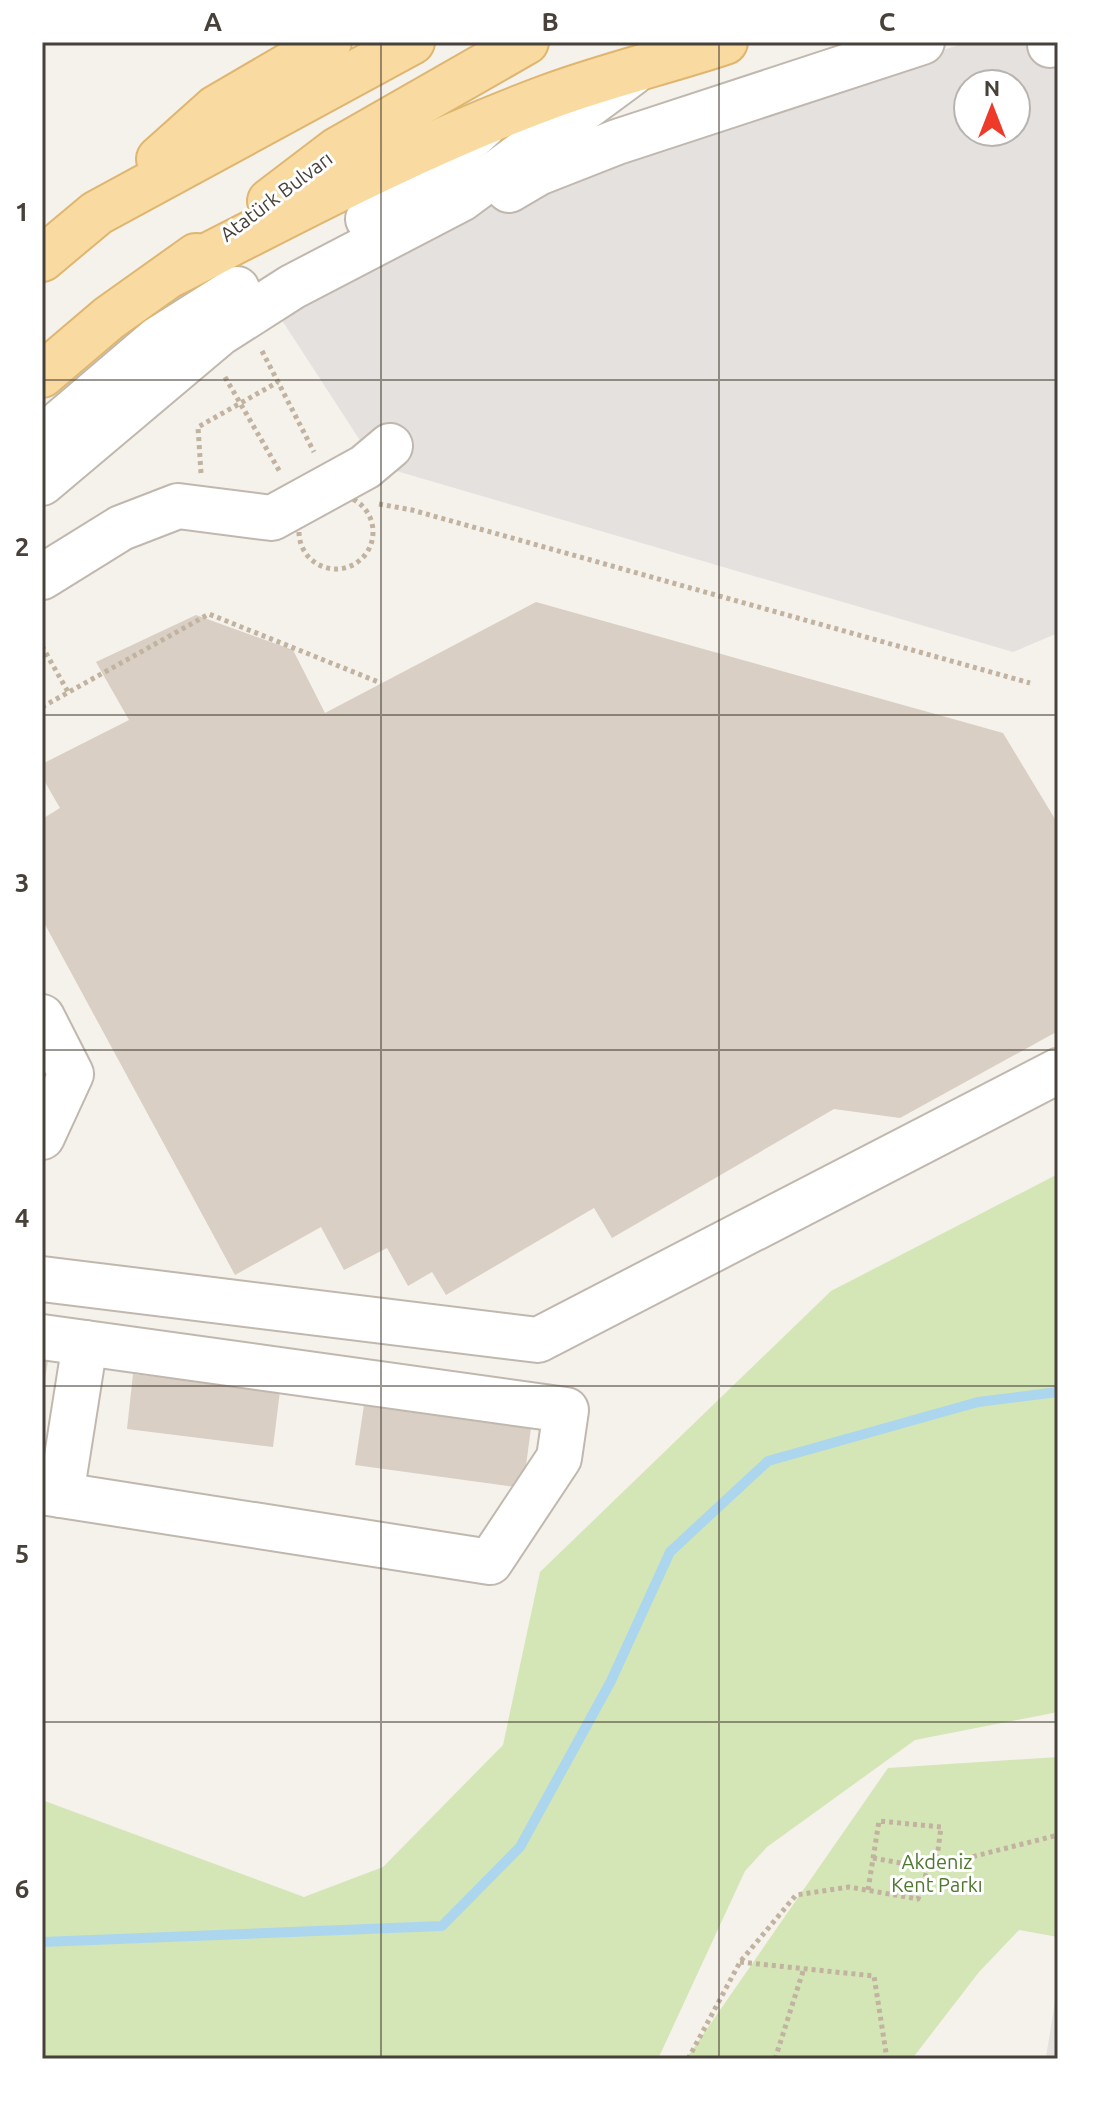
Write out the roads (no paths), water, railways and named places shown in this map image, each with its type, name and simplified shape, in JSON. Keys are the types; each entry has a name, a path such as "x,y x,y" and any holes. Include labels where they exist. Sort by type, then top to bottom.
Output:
{"main road":[{"path":"42,259 216,108 329,42"},
{"path":"97,213 412,42"},
{"name":"Atatürk Bulvarı","path":"42,375 109,318 337,150 526,42"},
{"path":"172,274 376,170 486,123 552,96 725,42"}],"lane":[{"path":"451,223 538,173 617,142 922,42"},
{"path":"42,483 220,333 292,287 461,199 637,69"},
{"path":"42,438 158,339 265,272 401,202 486,123"},
{"path":"42,577 121,528 178,506 272,518 325,499 390,446"},
{"path":"42,1017 71,1074 42,1137"},
{"path":"42,1279 538,1340 1058,1071"},
{"path":"42,1337 566,1410 559,1458 490,1562 52,1494 85,1343"}],"waterway":[{"path":"42,1942 442,1926 520,1847 611,1681 670,1552 768,1461 978,1402 1058,1392"}],"park label":[{"name":"Akdeniz Kent Parkı","path":"937,1872"}]}
